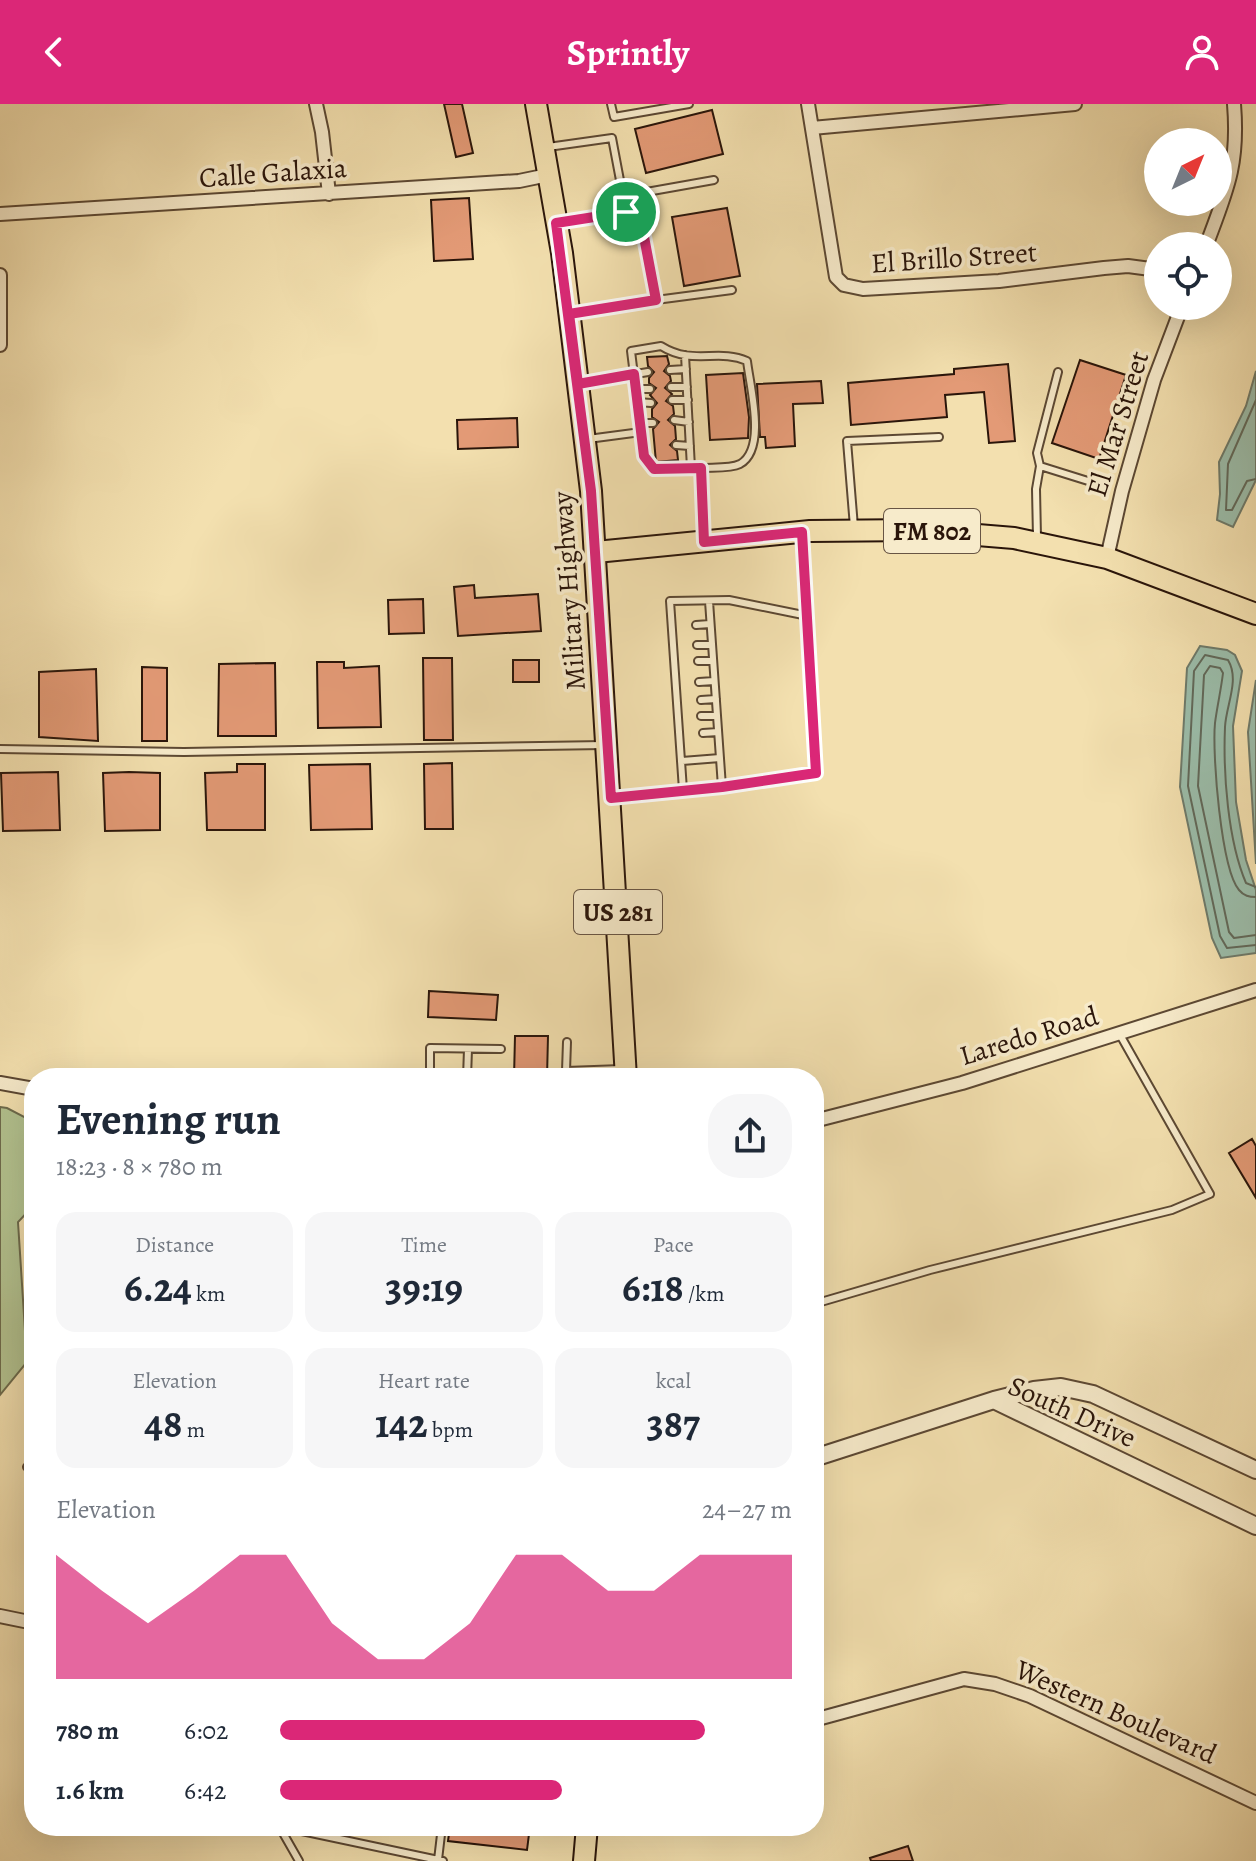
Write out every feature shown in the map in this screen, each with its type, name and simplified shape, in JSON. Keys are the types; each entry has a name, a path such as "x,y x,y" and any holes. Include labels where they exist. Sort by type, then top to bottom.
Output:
{"main road":[{"name":"Military Highway","path":"536,104 569,314 596,552 626,1068"},
{"name":"FM 802","path":"596,552 802,532 917,530 1014,538 1107,558 1256,614"},
{"path":"584,1861 586,1836"}],"street":[{"path":"316,104 329,194"},
{"name":"El Brillo Street","path":"808,104 836,277 844,285 863,289 889,288 999,281 1128,266 1144,268"},
{"path":"812,128 1075,104"},
{"path":"1211,232 1233,169 1236,150 1234,104"},
{"name":"Calle Galaxia","path":"0,214 519,181 548,175"},
{"path":"0,275 0,345"},
{"name":"El Mar Street","path":"1107,558 1122,491 1154,380 1177,320"},
{"name":"Laredo Road","path":"824,1118 962,1083 1256,990"},
{"path":"0,1083 24,1087"},
{"path":"994,1400 1061,1387 1093,1394 1256,1470"},
{"name":"South Drive","path":"824,1455 994,1400 1256,1526"},
{"path":"0,1616 24,1621"},
{"name":"Western Boulevard","path":"824,1717 964,1679 978,1680 1030,1696 1256,1803"}],"lane":[{"path":"611,104 614,117 689,104"},
{"path":"544,148 612,138 626,212"},
{"path":"624,196 714,180"},
{"path":"556,223 626,212 641,221 656,300"},
{"path":"569,314 732,290"},
{"path":"661,346 685,355 703,358 732,354 747,361 756,437 751,454 738,465 654,469 644,456 631,351 661,346"},
{"path":"685,355 691,468"},
{"path":"670,370 686,369"},
{"path":"578,384 648,372"},
{"path":"1037,543 1036,489 1040,466 1037,453 1058,372"},
{"path":"671,387 687,387"},
{"path":"636,389 650,389"},
{"path":"672,400 688,400"},
{"path":"637,402 651,403"},
{"path":"674,420 689,422"},
{"path":"640,423 653,423"},
{"path":"585,440 641,432"},
{"path":"854,531 847,441 939,437"},
{"path":"676,445 690,446"},
{"path":"643,450 655,449"},
{"path":"1040,466 1088,481"},
{"path":"701,468 704,542"},
{"path":"611,798 722,787 816,773 802,532"},
{"path":"683,790 684,734 678,717 680,682 674,646 676,626 670,601 729,600 808,616"},
{"path":"709,601 722,787"},
{"path":"696,625 710,624"},
{"path":"697,645 712,645"},
{"path":"674,646 682,646"},
{"path":"698,661 713,661"},
{"path":"699,682 714,681"},
{"path":"701,700 716,699"},
{"path":"701,716 716,716"},
{"path":"678,717 687,717"},
{"path":"703,733 718,732"},
{"path":"0,749 184,752 608,745"},
{"path":"682,761 720,758"},
{"path":"824,1301 930,1270 1172,1210 1210,1194 1119,1033"},
{"path":"566,1068 567,1042"},
{"path":"430,1068 430,1048 501,1049"},
{"path":"467,1068 468,1049"},
{"path":"284,1836 299,1861"},
{"path":"326,1836 441,1860 442,1836"}],"green space":[{"path":"0,1107 24,1117 24,1216 18,1222 24,1366 0,1395"}],"water":[{"path":"1256,371 1256,480 1233,527 1217,520 1219,462 1246,406"},
{"path":"1200,646 1227,650 1235,655 1242,671 1233,726 1236,802 1246,860 1256,890 1256,953 1221,958 1212,938 1180,787 1187,668"},
{"path":"1256,680 1256,864 1248,732"}],"building":[{"path":"444,104 462,104 473,153 456,157"},
{"path":"712,110 723,154 646,173 635,129"},
{"path":"469,198 473,259 434,261 431,200"},
{"path":"727,208 740,276 684,286 672,217"},
{"path":"667,356 669,364 664,371 671,381 665,388 672,394 666,401 673,406 674,414 668,420 675,426 676,439 670,445 677,451 678,460 656,462 653,429 659,422 652,417 652,409 657,403 650,395 656,388 649,383 654,372 648,366 647,357"},
{"path":"1080,360 1126,375 1099,459 1052,443"},
{"path":"1008,364 1015,441 989,443 984,392 945,395 947,417 851,425 848,383 954,374 954,369"},
{"path":"743,373 749,417 748,438 710,440 706,375"},
{"path":"821,381 823,403 793,404 795,446 766,448 765,437 760,437 757,384"},
{"path":"517,418 518,447 458,449 457,420"},
{"path":"474,585 475,598 538,594 541,631 458,636 454,587"},
{"path":"423,599 424,633 389,634 388,600"},
{"path":"423,658 452,658 453,740 424,740"},
{"path":"513,660 539,660 539,682 513,682"},
{"path":"317,662 344,662 344,668 379,666 381,727 318,728"},
{"path":"275,663 276,736 218,736 219,664"},
{"path":"142,667 167,668 167,741 142,741"},
{"path":"96,669 98,741 39,737 39,672"},
{"path":"452,763 453,829 425,829 424,764"},
{"path":"237,764 265,764 265,830 207,830 205,773 237,772"},
{"path":"370,764 372,829 311,830 309,765"},
{"path":"58,772 60,830 3,831 1,773"},
{"path":"103,773 160,773 160,830 105,831"},
{"path":"429,991 498,995 496,1020 428,1017"},
{"path":"515,1036 548,1036 547,1068 514,1068"},
{"path":"1252,1139 1256,1146 1256,1198 1229,1153"},
{"path":"449,1836 529,1836 527,1850 448,1841"},
{"path":"908,1846 913,1861 871,1861 870,1858"}],"route":[{"path":"626,212 641,221 656,300 569,314 578,384 634,374 644,456 654,469 701,468 704,542 802,532 816,773 722,787 611,798 591,491 556,223 626,212"}]}
